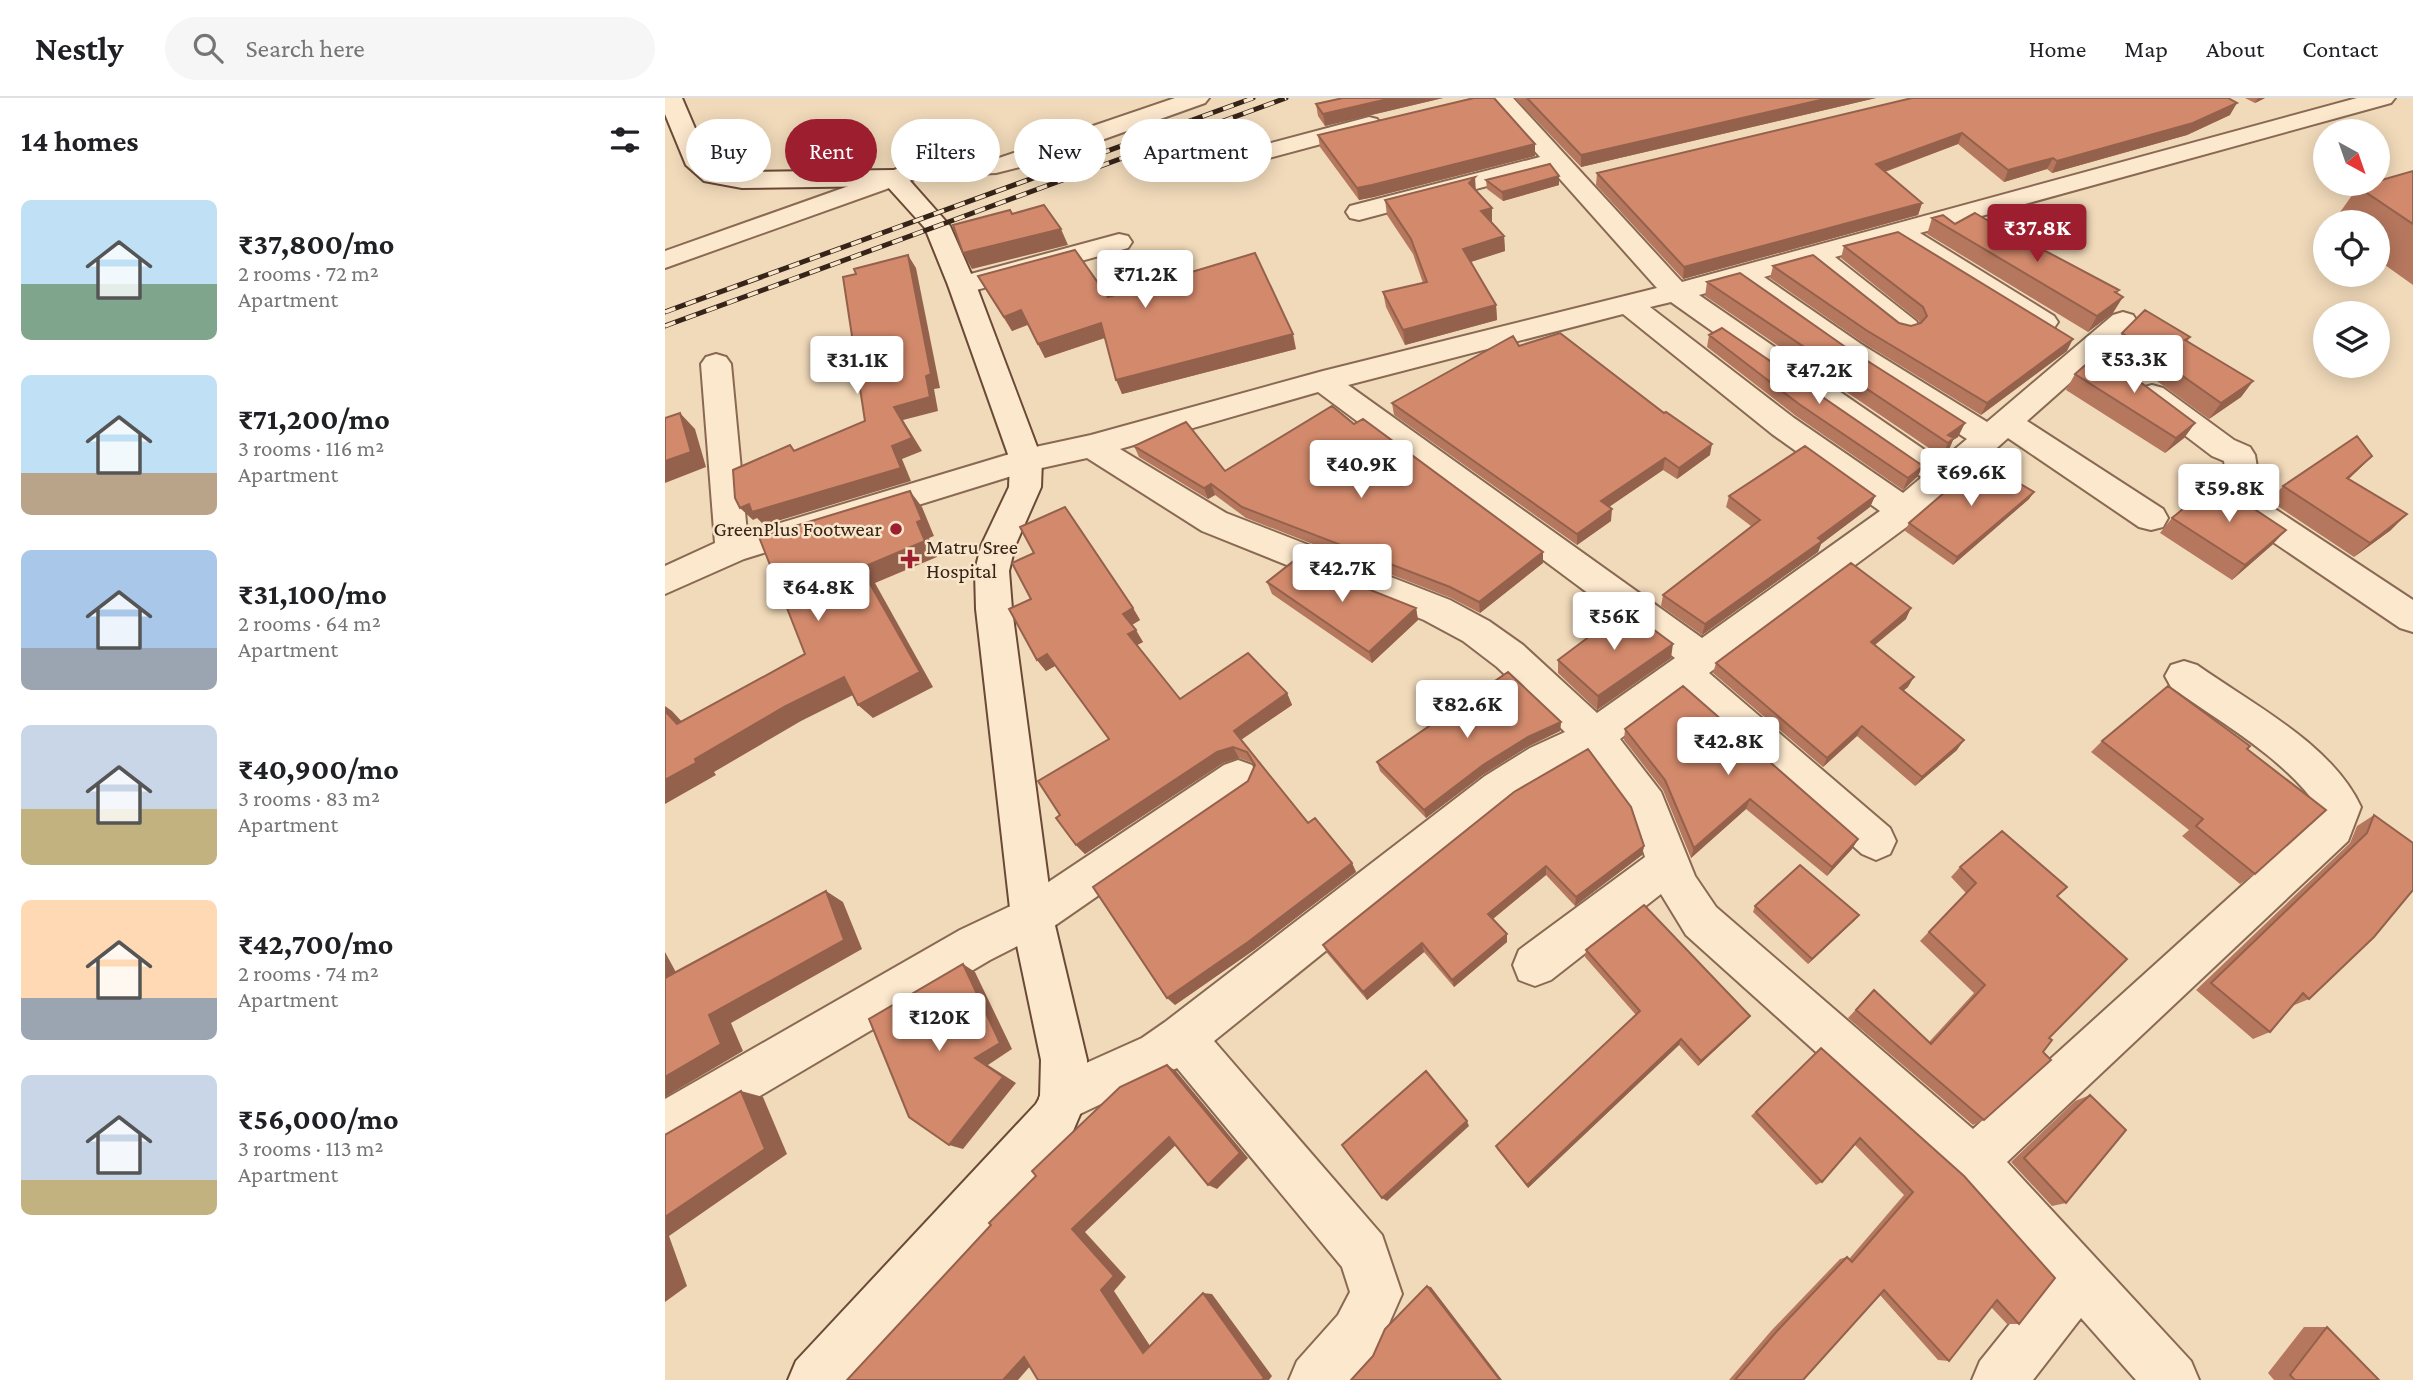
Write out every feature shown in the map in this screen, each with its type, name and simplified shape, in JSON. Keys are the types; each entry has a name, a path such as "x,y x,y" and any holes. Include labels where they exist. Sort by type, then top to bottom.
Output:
{"street":[{"path":"670,98 698,165 713,176 742,180 891,178"},
{"path":"1000,165 1031,158 1197,98"},
{"path":"665,582 732,550 1026,460 1091,446 1323,381 1676,292 2383,98"},
{"path":"1486,99 1574,171 1676,292 1918,461 1945,475"},
{"path":"2244,109 2275,127"},
{"path":"1272,150 1391,119"},
{"path":"1359,212 1574,171"},
{"path":"665,260 891,179"},
{"path":"815,1380 1053,1121 1063,1098 1064,1060 1032,916 994,609 992,571 997,546 1025,487 1026,460 962,285 937,226 898,182"},
{"path":"1897,230 2109,364 2223,448 2239,455 2246,503 2257,514 2413,618"},
{"path":"962,285 1119,242"},
{"path":"1814,254 1906,327"},
{"path":"1742,274 1851,351 2151,518"},
{"path":"1628,304 1783,426 1904,511"},
{"path":"1063,1098 1158,1054 1181,1038 1499,788 1544,760 1595,736 1904,511 1997,430 2109,364 2123,321"},
{"path":"716,364 732,550"},
{"path":"1323,381 1692,665 1876,841"},
{"path":"1091,446 1214,522 1437,610 1476,631 1510,656 1595,736 1647,805 1680,891 1701,921 1973,1161 2172,1380"},
{"path":"1973,1161 2334,828 2341,807 2322,780 2295,755 2184,676"},
{"path":"665,1125 975,945 1032,916 1238,777"},
{"path":"1535,965 1668,864"},
{"path":"1181,1038 1364,1254 1376,1294 1357,1334 1316,1380"},
{"path":"1999,1380 2080,1278"}],"building":[{"path":"1343,98 1392,98 1323,114 1316,104"},
{"path":"1474,98 1494,98 1535,144 1357,188 1318,135"},
{"path":"1527,98 1829,98 1581,155"},
{"path":"1912,98 2228,98 2237,103 2193,123 2057,161 2053,158 2008,170 1962,133 1876,164 1922,203 1684,267 1597,173"},
{"path":"1550,164 1559,176 1502,192 1486,180"},
{"path":"2413,171 2413,224 2371,196 2391,196 2391,177"},
{"path":"1475,177 1469,183 1492,208 1481,211 1504,236 1463,249 1496,305 1403,330 1383,292 1427,282 1411,239 1385,200"},
{"path":"1044,205 1061,229 963,253 953,225 1010,210 1012,214"},
{"path":"1975,213 2035,248 2038,247 2119,290 2115,292 2123,297 2097,316 1932,218 1943,215 1955,224"},
{"path":"1898,232 2073,339 1987,403 1866,330 1773,266 1813,255 1899,323 1911,326 1921,323 1927,316 1923,307 1844,246"},
{"path":"1075,250 1108,297 1255,253 1293,334 1116,380 1101,323 1038,344 1021,310 1004,317 978,276"},
{"path":"908,255 931,374 926,376 930,397 894,407 912,438 892,446 901,468 752,512 749,504 740,508 735,498 733,470 790,445 794,451 865,421 843,277 856,274 854,269"},
{"path":"1740,273 1844,346 1965,423 1948,435 1954,438 1948,443 1707,282"},
{"path":"2145,310 2190,337 2185,340 2253,381 2221,403 2122,333"},
{"path":"1722,328 1923,466 1908,478 1799,404 1709,335"},
{"path":"1560,333 1664,413 1712,444 1679,468 1665,458 1601,501 1612,509 1577,534 1392,403 1513,336 1519,346"},
{"path":"2100,352 2195,423 2176,438 2075,374"},
{"path":"1332,406 1354,424 1363,419 1543,552 1479,602 1450,587 1242,507 1211,484 1204,488 1134,446 1186,422 1225,471"},
{"path":"680,413 691,452 665,461 665,418"},
{"path":"2357,436 2372,456 2347,478 2407,514 2370,543 2283,486"},
{"path":"1805,446 1875,496 1818,538 1822,541 1705,624 1663,595 1760,520 1729,496"},
{"path":"1981,461 2034,492 1957,557 1909,523"},
{"path":"2215,483 2286,530 2245,565 2172,518"},
{"path":"910,491 922,520 917,522 925,541 861,568 920,672 858,705 844,677 784,707 695,759 696,763 665,780 665,711 677,724 805,654 759,537"},
{"path":"1065,507 1133,608 1123,614 1136,630 1128,634 1180,699 1248,653 1287,693 1234,731 1308,823 1315,818 1352,863 1248,942 1167,998 1093,887 1248,781 1255,765 1247,752 1233,747 1217,752 1076,845 1056,818 1060,815 1038,781 1109,739 1047,654 1037,660 1009,609 1031,599 1012,563 1034,553 1020,527"},
{"path":"1295,560 1416,608 1369,652 1267,582"},
{"path":"1851,563 1911,608 1871,642 1914,677 1900,688 1964,740 1922,777 1862,726 1827,758 1716,663"},
{"path":"1626,609 1673,644 1598,696 1558,660"},
{"path":"1508,672 1561,722 1528,737 1483,765 1424,810 1377,762"},
{"path":"1683,686 1858,839 1832,867 1750,799 1694,848 1665,780 1625,729"},
{"path":"2168,686 2250,746 2247,749 2326,810 2255,874 2196,826 2203,819 2102,741"},
{"path":"1588,749 1631,807 1644,846 1576,897 1546,866 1488,914 1507,934 1452,980 1422,943 1363,992 1323,945 1514,792"},
{"path":"2374,815 2413,843 2413,890 2374,937 2309,999 2303,993 2270,1032 2211,983 2367,833"},
{"path":"2002,831 2067,887 2057,896 2127,959 2049,1038 2052,1040 2043,1052 2051,1060 1984,1120 1856,1010 1874,990 1931,1044 1985,985 1929,932 1976,883 1960,867"},
{"path":"1800,865 1859,915 1812,959 1755,906"},
{"path":"826,891 844,940 709,1015 721,1044 665,1077 665,978"},
{"path":"1644,905 1750,1016 1701,1061 1681,1039 1527,1185 1496,1146 1640,1011 1586,950"},
{"path":"963,964 1000,1043 975,1058 1003,1077 949,1145 909,1117 869,1019"},
{"path":"1821,1048 1964,1176 2055,1278 2019,1324 1997,1300 1949,1361 1884,1290 1803,1380 1735,1380 1847,1257 1852,1262 1913,1192 1860,1138 1822,1182 1756,1112"},
{"path":"1167,1065 1240,1153 1208,1185 1169,1137 1072,1229 1114,1276 1101,1290 1143,1353 1203,1293 1264,1378 1262,1380 1038,1380 1024,1357 1003,1380 847,1380 991,1225 989,1223 1036,1176 1032,1171 1120,1087"},
{"path":"1426,1071 1467,1121 1382,1198 1342,1145"},
{"path":"741,1091 765,1149 665,1217 665,1135"},
{"path":"2090,1095 2126,1130 2066,1203 2024,1158"},
{"path":"1427,1286 1500,1380 1351,1380 1373,1356 1385,1329"},
{"path":"2327,1327 2379,1380 2295,1380 2290,1375"}],"railway":[{"path":"665,312 1253,98"},
{"path":"665,326 1286,98"}],"place":[{"name":"GreenPlus Footwear","path":"896,529"},
{"name":"Matru Sree Hospital","path":"910,559"}]}
